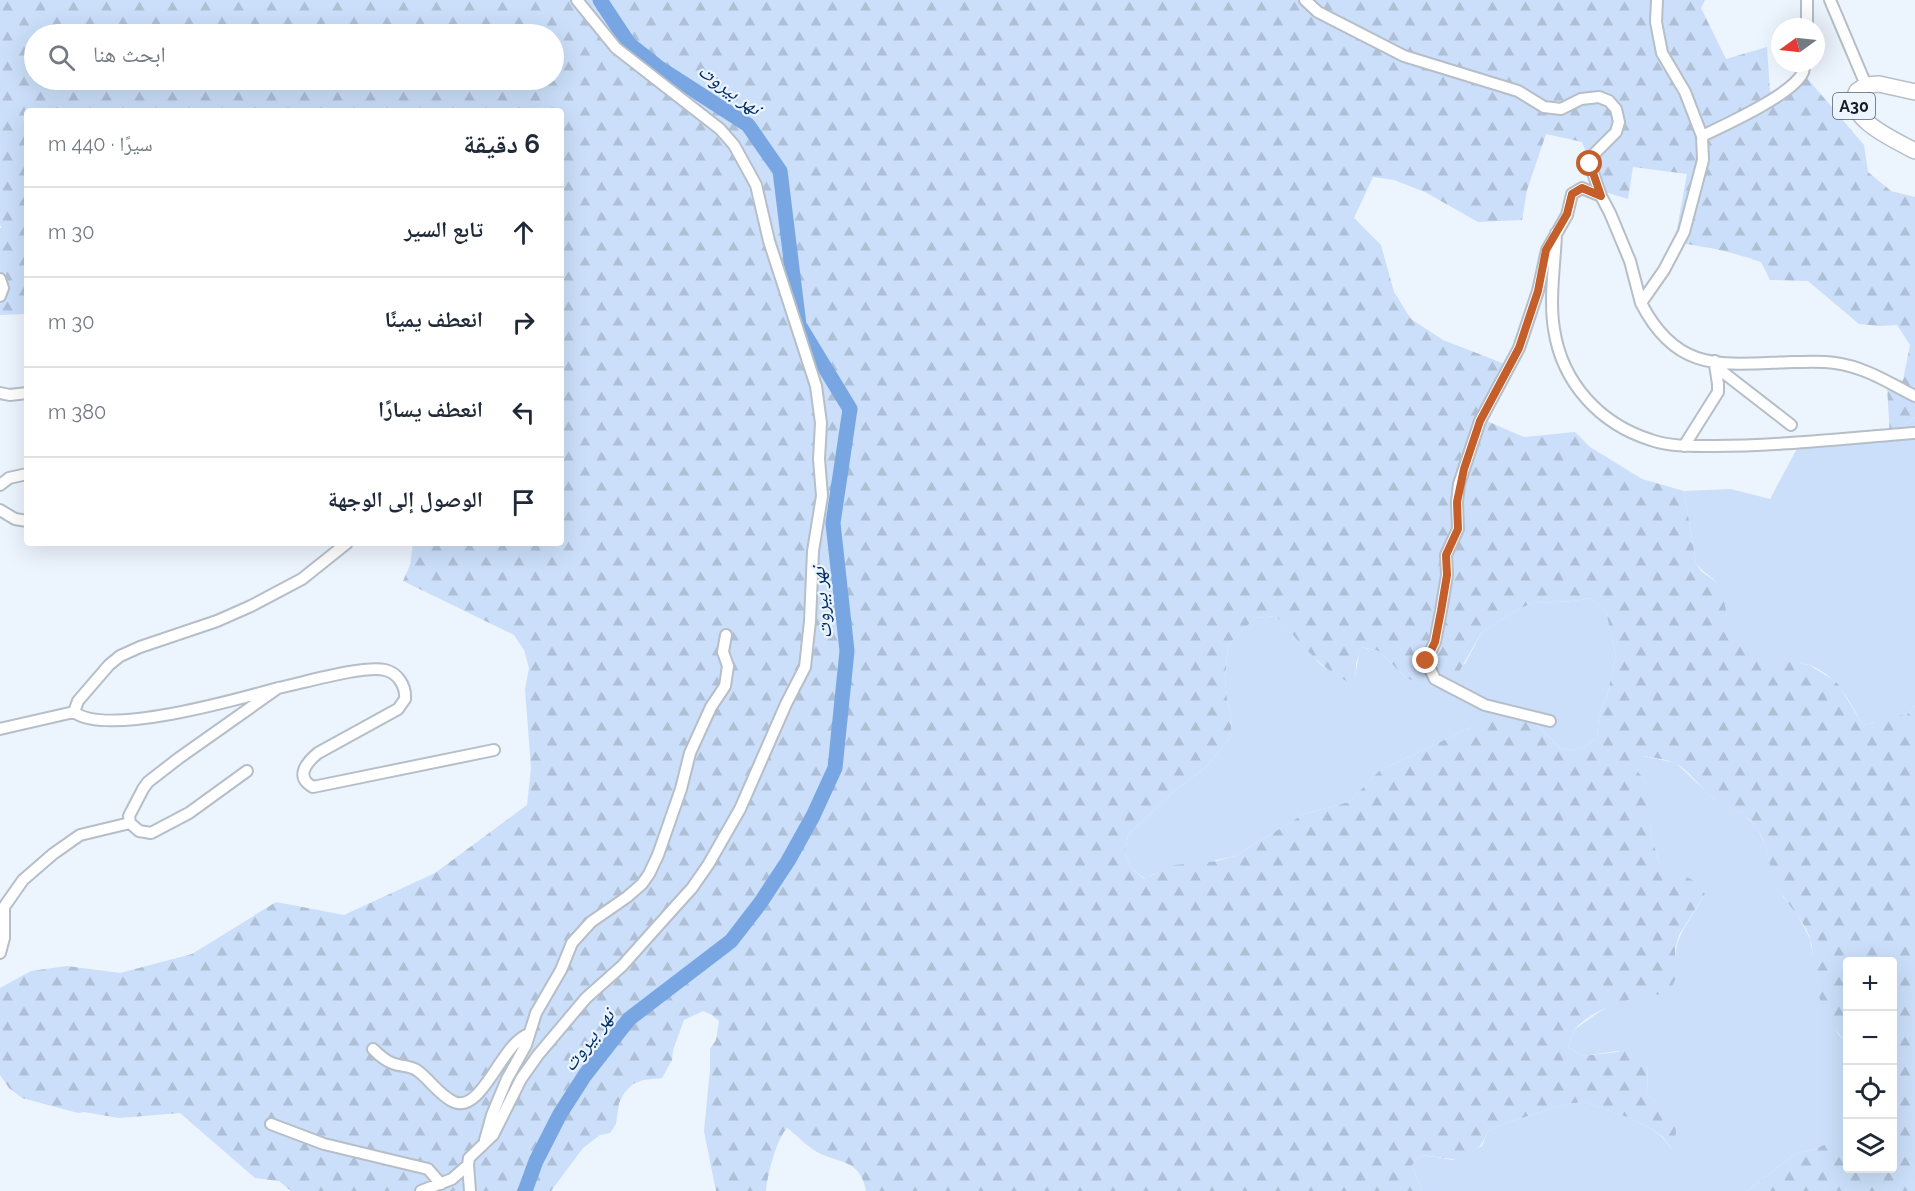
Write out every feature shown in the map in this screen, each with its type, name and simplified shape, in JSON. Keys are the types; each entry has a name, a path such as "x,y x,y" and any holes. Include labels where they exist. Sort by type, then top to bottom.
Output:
{"highway":[{"name":"A30","path":"1915,92 1879,84 1866,86 1857,91 1854,106 1865,120 1886,136 1915,151"}],"street":[{"path":"470,1191 469,1158 493,1135 521,1079 538,1054 586,998 622,966 692,888 732,824 805,667 810,621 813,551 822,496 819,459 821,423 816,386 769,241 756,185 734,145 720,129 616,48 577,0"},
{"path":"1305,0 1318,12 1404,56 1518,91 1544,108 1561,109 1581,99 1599,97 1609,101 1616,109 1618,116 1616,132 1593,155 1590,164 1601,196 1630,261 1641,303 1654,327 1668,343 1689,356 1715,362 1833,362 1860,368 1915,396"},
{"path":"1641,303 1664,270 1684,232 1703,160 1702,136 1685,92 1662,53 1656,22 1657,0"},
{"path":"1807,0 1807,18"},
{"path":"1830,0 1866,86"},
{"path":"1702,136 1780,95 1796,83 1803,72"},
{"path":"1550,721 1485,705 1436,680 1426,661 1435,642 1441,611 1447,575 1446,555 1458,529 1459,484 1480,421 1519,348 1538,291 1546,250 1567,214 1571,197 1575,191 1584,189 1601,196"},
{"path":"1556,233 1554,329 1562,359 1577,387 1598,411 1623,429 1653,441 1684,446 1740,446 1915,433"},
{"path":"0,279 3,288 0,296"},
{"path":"1684,446 1718,392 1715,362"},
{"path":"1715,362 1724,374 1791,426"},
{"path":"0,393 10,395 24,393"},
{"path":"0,485 9,478 24,475"},
{"path":"0,510 15,519 24,520"},
{"path":"74,712 78,701 109,665 120,656 207,625 251,606 302,579 343,546"},
{"path":"484,1143 492,1115 526,1045 536,1013 561,970 572,943 591,922 642,884 649,874 681,789 690,753 728,677 728,666 723,652 726,635"},
{"path":"0,729 74,712 81,717 108,721 144,718 348,673 378,670 392,673 399,679 404,687 405,699 398,709 309,760 304,765 304,772 306,781 313,787 494,750"},
{"path":"247,771 189,813 151,833 139,831 130,823 129,816 148,782 178,758 278,688"},
{"path":"0,953 4,938 4,907 23,880 53,854 80,835 130,823"},
{"path":"373,1049 394,1064 414,1069 429,1079 453,1102 460,1104 473,1100 514,1042 529,1034"},
{"path":"271,1124 324,1144 428,1169 441,1184"},
{"path":"421,1191 452,1179 468,1165"}],"green space":[{"path":"0,0 1705,0 1701,8 1726,59 1767,47 1770,92 1807,78 1864,145 1868,172 1891,191 1915,197 1915,417 1890,437 1887,386 1903,380 1910,345 1897,325 1859,324 1808,281 1770,280 1761,262 1678,241 1676,234 1687,174 1633,167 1628,199 1602,191 1582,142 1546,134 1527,190 1522,220 1478,222 1425,192 1394,180 1373,177 1354,218 1381,245 1394,292 1411,319 1443,340 1505,364 1482,419 1524,437 1575,432 1590,447 1642,479 1684,491 1696,563 1701,571 1716,582 1722,590 1727,616 1736,634 1752,651 1769,659 1809,665 1827,676 1838,684 1863,725 1873,723 1879,716 1888,713 1906,716 1915,706 1915,1191 1747,1191 1795,1154 1815,1149 1843,1137 1843,1173 1897,1173 1897,957 1843,957 1843,1039 1821,1003 1813,975 1810,938 1778,888 1764,842 1757,828 1748,818 1712,797 1680,766 1668,760 1644,756 1636,769 1646,782 1653,799 1650,832 1659,862 1696,882 1705,894 1679,935 1675,949 1675,980 1668,994 1632,999 1594,1014 1575,1029 1568,1047 1583,1056 1634,1050 1647,1059 1648,1096 1675,1116 1676,1133 1673,1150 1662,1136 1648,1127 1630,1118 1584,1102 1566,1104 1488,1131 1476,1151 1469,1156 1454,1159 1422,1155 1412,1165 1422,1191 866,1191 863,1180 854,1167 817,1152 787,1128 773,1158 766,1191 716,1191 704,1131 710,1049 716,1040 719,1021 703,1011 684,1020 673,1050 672,1060 662,1078 643,1080 633,1084 625,1092 619,1103 616,1124 610,1133 600,1135 583,1148 551,1191 291,1191 279,1181 255,1178 180,1113 119,1118 78,1113 22,1098 9,1088 0,1075 0,988 31,971 67,966 120,973 192,954 276,902 344,915 435,873 527,805 531,768 525,689 529,668 524,650 514,635 403,581 410,565 413,546 564,546 564,108 24,108 24,314 0,315 0,228 2,228 0,225","holes":["1591,598 1606,612 1616,656 1607,696 1599,714 1597,738 1579,750 1561,749 1534,722 1516,715 1474,726 1379,771 1349,802 1304,814 1235,856 1217,861 1175,865 1144,879 1131,868 1125,852 1128,835 1173,792 1206,767 1230,738 1232,719 1225,678 1228,645 1255,618 1276,616 1321,664 1355,685 1356,664 1361,647 1379,651 1406,678 1424,684 1442,684 1456,677 1481,633 1532,603"]},
{"path":"1915,417 1915,706 1906,716 1895,716 1863,725 1842,690 1827,675 1809,665 1790,664 1760,656 1746,647 1734,632 1718,585 1696,563 1684,491 1731,489 1770,499 1800,443 1890,437"},
{"path":"1591,598 1606,612 1616,656 1607,696 1599,714 1597,738 1579,750 1561,749 1534,722 1474,726 1379,771 1349,802 1304,814 1235,856 1154,874 1145,879 1131,868 1125,852 1128,835 1173,792 1206,767 1230,738 1232,719 1225,678 1228,645 1255,618 1276,616 1321,665 1354,684 1360,647 1379,651 1406,678 1465,664 1481,633 1532,603"},
{"path":"1643,756 1676,763 1713,798 1744,815 1757,827 1765,845 1775,881 1784,898 1795,910 1810,939 1813,974 1838,1034 1843,1040 1843,1138 1795,1154 1747,1191 1422,1191 1412,1165 1422,1155 1453,1160 1482,1146 1488,1131 1566,1104 1584,1102 1630,1118 1661,1136 1672,1149 1675,1117 1648,1096 1647,1059 1617,1051 1583,1056 1568,1047 1574,1030 1599,1012 1615,1003 1653,993 1675,980 1676,953 1681,934 1705,894 1659,862 1650,832 1651,818 1646,782 1636,769"}],"waterway":[{"name":"نهر بيروت","path":"525,1191 536,1161 560,1114 585,1075 629,1019 731,941 761,902 788,861 813,816 835,768 847,651 833,523 850,409 799,325 780,171 748,125 658,67 629,44 600,0"}],"route":[{"path":"1426,661 1435,642 1441,611 1447,575 1446,555 1459,524 1457,502 1459,484 1474,437 1495,390 1519,348 1538,291 1546,250 1567,214 1572,194 1582,188 1601,196 1590,164"}]}
